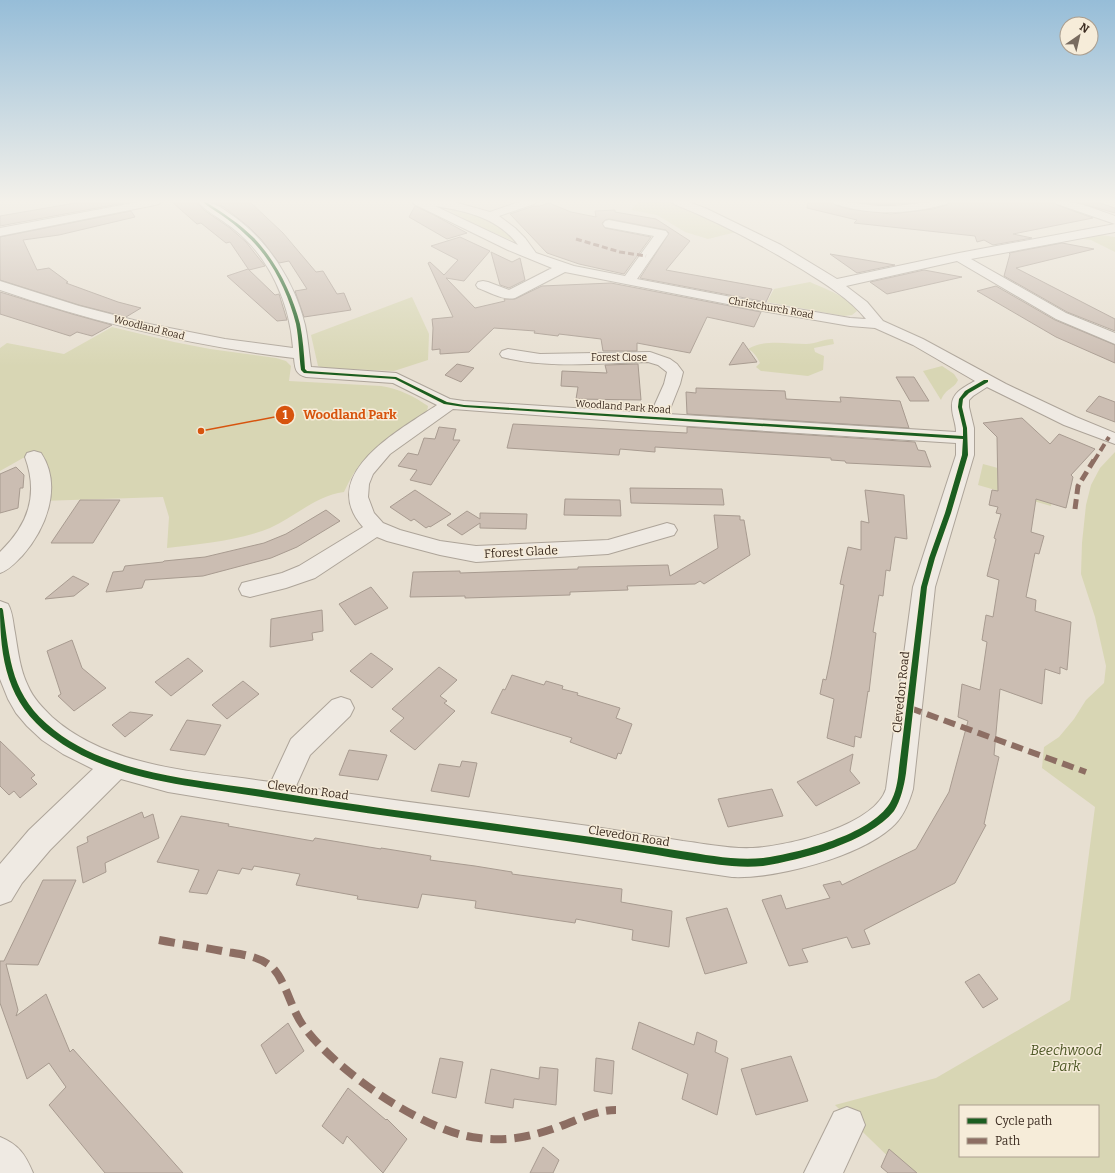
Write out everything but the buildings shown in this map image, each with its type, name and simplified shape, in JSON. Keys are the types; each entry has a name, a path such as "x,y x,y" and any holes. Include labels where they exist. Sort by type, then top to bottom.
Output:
{"street":[{"path":"267,257 281,281 295,314 301,354"},
{"name":"Christchurch Road","path":"534,257 580,273 843,321 883,320 986,381 1070,421 1115,439"},
{"path":"628,281 646,257"},
{"path":"805,257 840,283 877,304"},
{"path":"840,283 959,257 1061,316 1115,339"},
{"path":"483,285 510,295 563,268"},
{"path":"840,283 862,305 883,320"},
{"name":"Woodland Road","path":"0,285 48,302 167,334 229,345 301,354"},
{"name":"Woodland Park Road","path":"301,354 302,370 305,372 396,378 449,404 470,407 965,438"},
{"name":"Forest Close","path":"508,354 534,358 641,357 659,360 669,365 675,372 671,388 662,406 658,419"},
{"name":"Clevedon Road","path":"0,610 11,679 26,709 52,733 70,745 91,757 116,766 156,777 278,797 738,863 764,862 805,852 844,839 873,824 889,810 895,802 900,785 924,587 965,455 964,422 960,407 961,399 967,392 986,381"},
{"name":"Fforest Glade","path":"449,404 384,450 364,472 359,484 358,497 365,516 376,528 394,536 433,547 476,554 608,547 667,530"},
{"path":"0,565 24,540 35,521 40,506 42,495 41,476 34,456"},
{"path":"250,589 286,580 307,572 376,528"},
{"path":"278,797 300,747 341,708"},
{"path":"0,890 19,864 36,845 116,766"},
{"path":"823,1173 847,1125"},
{"path":"0,1156 14,1173"}],"green space":[{"path":"810,282 843,298 854,306 857,311 852,315 844,316 767,302 774,289"},
{"path":"412,297 429,334 428,360 394,371 324,368 318,366 311,335"},
{"path":"112,327 174,342 210,349 276,358 286,361 291,366 289,381 381,386 394,389 412,396 428,406 427,412 369,455 354,473 344,492 334,494 314,502 270,528 258,532 219,541 167,548 169,517 163,497 41,501 34,457 23,458 0,471 0,348 7,343 64,354"},
{"path":"833,339 834,344 814,348 815,352 824,356 823,370 808,376 761,371 756,367 760,363 758,359 754,353 748,349 761,344 769,343 806,344"},
{"path":"942,366 954,374 958,380 945,393 941,400 923,371"},
{"name":"Beechwood Park","path":"1115,452 1115,1173 905,1173 835,1105 936,1078 1070,1000 1095,807 1042,768 1044,747 1059,737 1074,719 1086,700 1104,683 1106,666 1095,617 1081,574 1082,543 1086,505 1091,485 1100,468"},
{"path":"983,464 1056,484 1051,506 978,485"}],"marked path":[{"path":"1075,509 1078,486 1109,437"},
{"path":"910,708 1086,772"},
{"path":"159,940 249,956 262,960 271,966 280,977 296,1014 314,1040 328,1055 386,1098 439,1128 477,1138 498,1140 520,1138 550,1130 603,1110 616,1110"}],"cycle path":[{"path":"267,257 285,287 293,308 298,324 303,370 306,372 396,378 446,403 464,406 965,438"},
{"path":"0,610 5,646 12,677 17,692 36,719 51,732 72,746 94,757 129,770 196,784 327,804 574,838 722,861 752,863 794,856 832,844 867,828 881,819 891,808 896,799 903,768 924,587 965,455 965,428 960,407 961,399 967,392 986,381"}],"place":[{"name":"Woodland Park","path":"201,431"}]}
